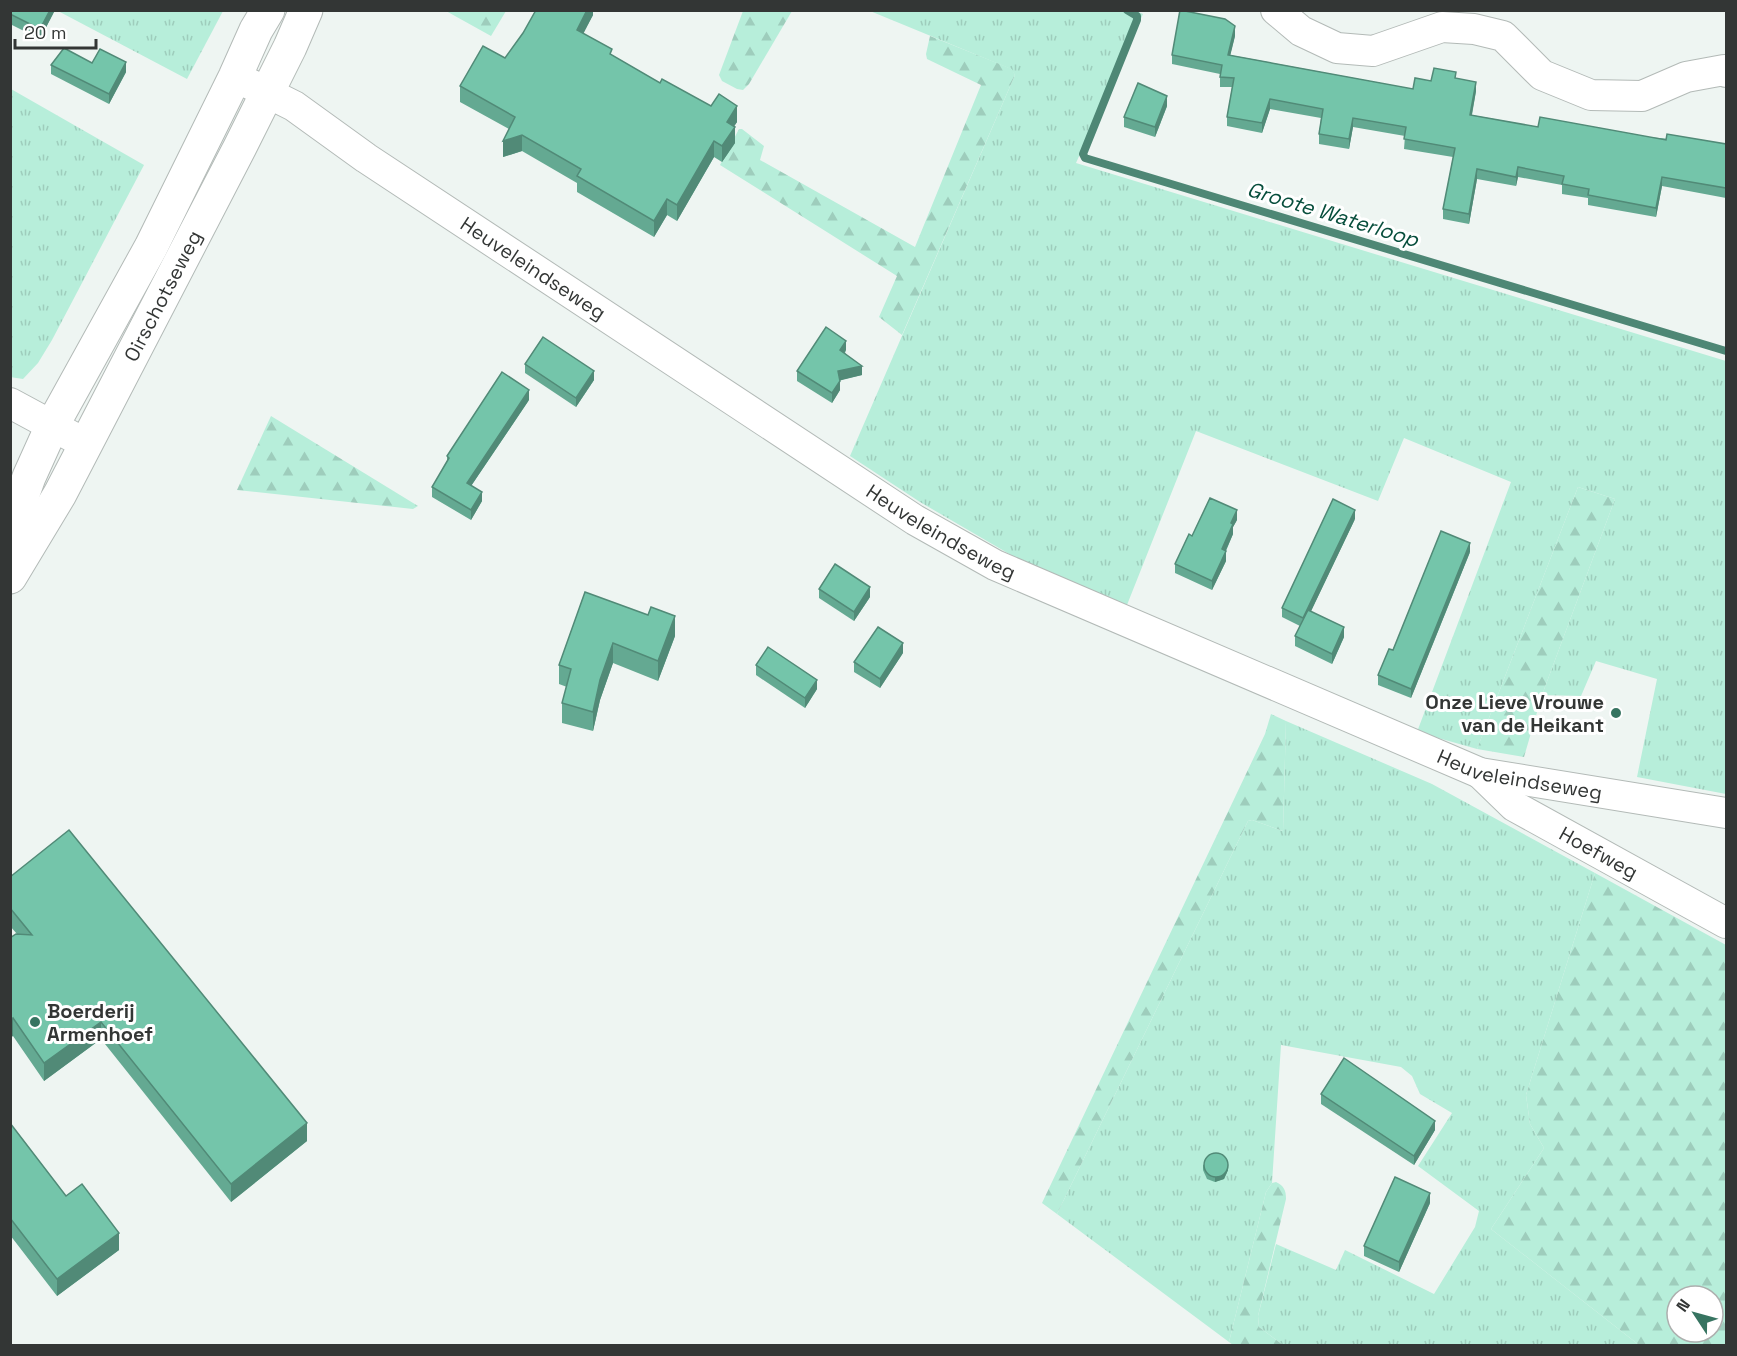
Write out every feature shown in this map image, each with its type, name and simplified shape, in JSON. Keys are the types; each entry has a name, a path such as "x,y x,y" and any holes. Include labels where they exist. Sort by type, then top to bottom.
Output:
{"main road":[{"name":"Oirschotseweg","path":"10,530 51,426 151,247 256,30 268,10"},
{"name":"Oirschotseweg","path":"10,577 60,494 267,93 306,10"}],"street":[{"path":"1276,10 1301,31 1337,48 1373,51 1442,27 1476,20 1503,36 1542,75 1592,95 1642,96 1686,77 1726,67"},
{"name":"Heuveleindseweg","path":"235,77 294,106 366,158 915,519 995,565 1480,773 1726,813"},
{"path":"10,403 86,444"},
{"name":"Hoefweg","path":"1480,773 1514,806 1726,923"}],"green space":[{"path":"506,10 491,36 446,11"},
{"path":"1134,10 1143,14 1076,163 1726,361 1726,794 1637,777 1657,679 1596,661 1581,696 1542,695 1615,499 1578,487 1477,749 1417,732 1511,482 1404,438 1378,501 1196,431 1125,610 1011,555 920,502 850,456 1015,75 1011,69 870,11"},
{"path":"58,11 223,11 187,79"},
{"path":"743,11 792,11 749,84 743,90 722,81 719,75"},
{"path":"930,36 1012,69 1015,75 902,335 879,317 897,276 720,165 739,129 742,129 764,146 760,160 915,247 981,85 927,59"},
{"path":"11,89 144,165 52,340 38,363 23,379 10,377"},
{"path":"271,416 418,506 413,509 237,490"},
{"path":"1578,487 1615,499 1542,695 1524,757 1477,749"},
{"path":"1271,714 1286,721 1283,831 1252,820 1248,821 1057,1214 1042,1203 1265,734"},
{"path":"1286,721 1432,784 1595,873 1526,1095 1530,1124 1544,1148 1491,1229 1639,1345 1283,1345 1259,1327 1258,1316 1276,1244 1336,1270 1345,1250 1434,1294 1475,1227 1479,1211 1418,1166 1452,1113 1420,1094 1412,1076 1401,1067 1281,1045 1272,1183 1266,1192 1229,1342 1057,1214 1248,821 1252,820 1283,831"},
{"path":"1595,873 1726,945 1726,1345 1639,1345 1491,1229 1544,1148 1530,1124 1526,1095"},
{"path":"1276,1182 1284,1189 1286,1199 1258,1316 1259,1327 1283,1345 1233,1345 1229,1342 1266,1192 1272,1183"}],"building":[{"path":"10,10 50,10 40,29 10,14"},
{"path":"536,10 587,10 577,30 612,49 610,54 660,83 662,79 711,106 719,94 737,106 727,122 735,127 722,146 714,141 677,205 667,199 654,221 577,176 581,169 522,135 503,141 515,117 460,86 483,46 505,58"},
{"path":"1180,10 1225,19 1235,26 1228,55 1413,89 1415,78 1431,81 1434,68 1456,72 1455,78 1476,82 1470,115 1538,127 1540,117 1666,140 1667,134 1726,144 1726,188 1662,177 1656,208 1588,195 1589,189 1562,184 1564,176 1518,167 1516,177 1477,169 1469,214 1443,209 1455,148 1404,139 1406,127 1353,118 1349,139 1319,134 1323,109 1270,99 1262,123 1227,117 1234,78 1220,77 1222,65 1172,55"},
{"path":"64,48 92,63 100,49 126,62 109,94 51,65"},
{"path":"1138,83 1167,96 1155,127 1124,117"},
{"path":"826,327 846,341 840,350 862,366 838,371 840,381 832,393 797,371"},
{"path":"543,337 594,371 576,398 525,364"},
{"path":"502,372 529,390 467,483 482,492 471,510 432,487 449,458 447,456"},
{"path":"1210,498 1237,510 1222,549 1226,551 1212,581 1175,564 1189,534 1192,536"},
{"path":"1333,499 1355,510 1303,618 1282,608"},
{"path":"1441,531 1470,543 1411,689 1378,675 1389,649 1393,650"},
{"path":"835,564 870,587 854,612 819,589"},
{"path":"585,592 648,615 651,607 675,616 658,661 613,643 600,680 593,712 562,703 571,669 559,665"},
{"path":"1308,610 1344,627 1332,654 1295,636"},
{"path":"878,627 903,643 880,679 854,662"},
{"path":"768,647 817,680 805,698 756,665"},
{"path":"69,830 307,1123 231,1184 101,1022 44,1063 13,1018 10,1019 10,938 16,934 32,935 10,908 10,877"},
{"path":"1344,1058 1435,1121 1414,1156 1321,1094"},
{"path":"10,1123 66,1196 82,1184 119,1233 57,1279 10,1218"},
{"path":"1216,1153 1224,1157 1228,1165 1224,1173 1216,1177 1208,1173 1204,1165 1208,1157"},
{"path":"1395,1177 1430,1193 1399,1262 1364,1246"}],"waterway":[{"name":"Groote Waterloop","path":"1127,10 1137,16 1137,20 1083,154 1085,158 1726,351"}],"place":[{"name":"Onze Lieve Vrouwe van de Heikant","path":"1616,713"},
{"name":"Boerderij Armenhoef","path":"35,1022"}]}
